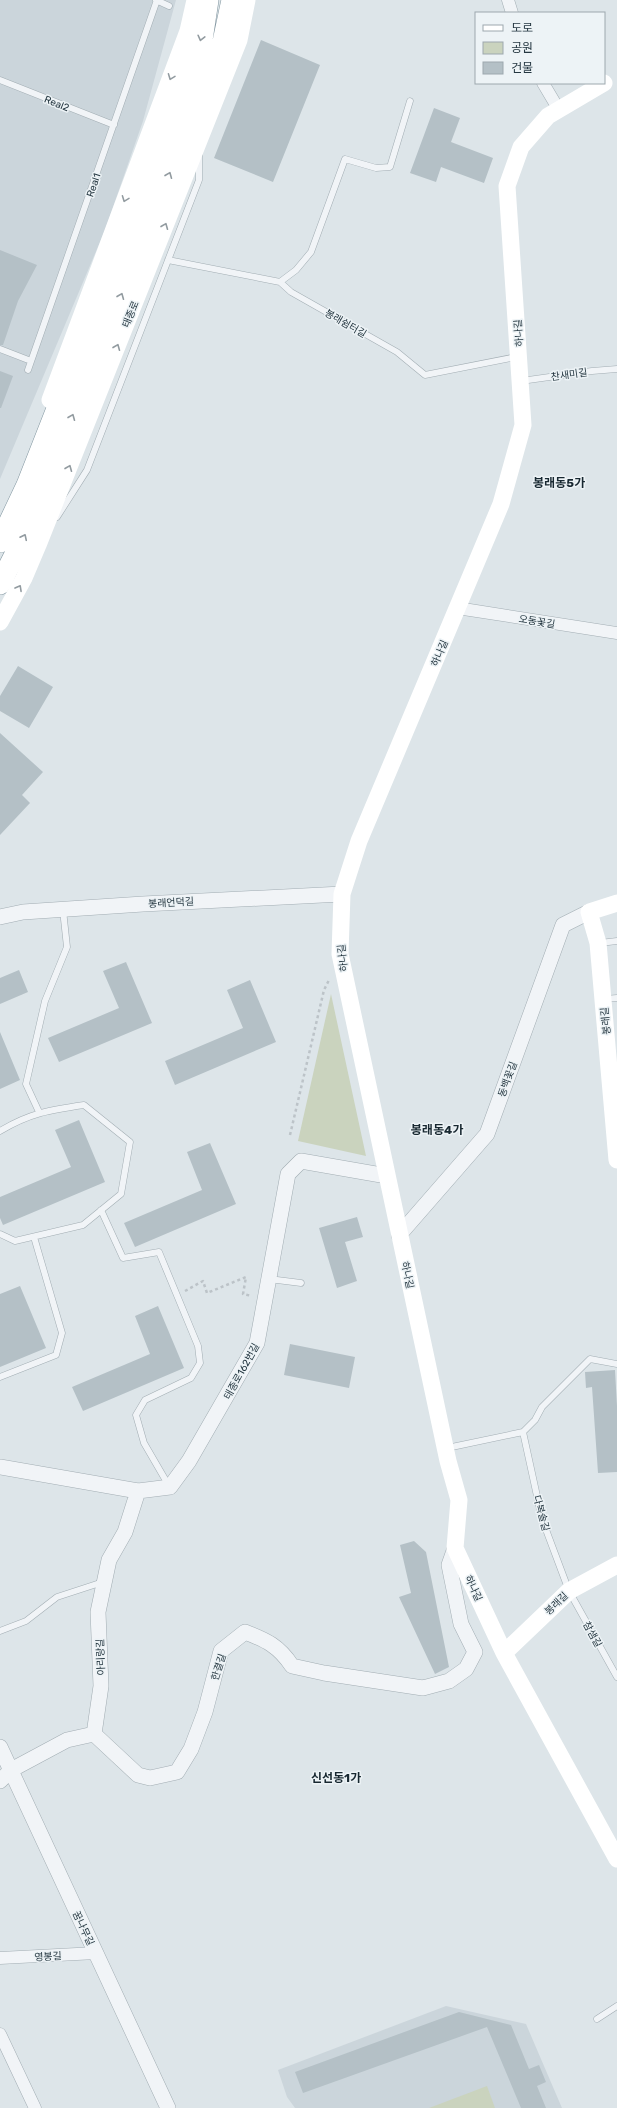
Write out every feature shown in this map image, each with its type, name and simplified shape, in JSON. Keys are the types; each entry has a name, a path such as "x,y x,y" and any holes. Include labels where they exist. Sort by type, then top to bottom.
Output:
{"highway":[{"path":"0,542 27,485 202,40 208,0"},
{"path":"0,584 29,525 223,42 232,0"}],"main road":[{"path":"0,522 20,480 183,46 195,0"},
{"name":"태종로","path":"0,622 24,578 38,545 239,40 247,0"},
{"name":"하나길","path":"605,82 617,75"},
{"name":"하나길","path":"602,84 548,116 521,147 507,186 520,357 523,426 501,504 359,842 342,894 340,954 445,1448 459,1500 454,1548 504,1653 617,1859"},
{"path":"590,912 617,903"},
{"name":"봉래길","path":"590,912 610,999 617,1160"},
{"name":"봉래길","path":"504,1653 569,1590 617,1565"}],"street":[{"path":"508,0 512,12"},
{"path":"544,84 559,110"},
{"name":"오동꽃길","path":"457,608 617,633"},
{"name":"봉래언덕길","path":"0,917 23,912 342,894"},
{"name":"동백꽃길","path":"399,1235 487,1134 563,925 590,912"},
{"name":"태종로162번길","path":"170,1487 189,1461 257,1343 288,1174 301,1161 386,1176"},
{"path":"0,1467 138,1491 170,1487"},
{"name":"아리랑길","path":"94,1734 101,1686 98,1612 109,1560 125,1532 138,1491"},
{"name":"한결길","path":"94,1734 138,1775 150,1778 177,1772 191,1749 205,1712 221,1651 245,1632 266,1640 284,1652 292,1666 324,1673 423,1688 449,1682 466,1669 475,1652 461,1624 449,1565 454,1548"},
{"path":"0,1781 11,1770 67,1740 94,1734"},
{"name":"꿈나무길","path":"0,1747 168,2108"},
{"name":"영봉길","path":"0,1958 96,1953"},
{"path":"0,2034 35,2108"}],"lane":[{"path":"157,0 169,6"},
{"name":"Real1","path":"28,370 157,0"},
{"name":"Real2","path":"0,80 114,125"},
{"path":"280,282 296,270 311,252 345,159 376,168 390,167 410,101"},
{"path":"38,545 87,470 199,180 199,139"},
{"name":"봉래쉼터길","path":"168,260 280,282 291,292 397,352 425,375 520,357"},
{"path":"0,349 31,361"},
{"name":"찬새미길","path":"521,381 592,371 617,370"},
{"path":"39,1112 26,1084 45,1001 67,947 63,910"},
{"path":"598,943 617,942"},
{"path":"0,1132 17,1121 39,1112 84,1105 130,1142 121,1194 83,1225 15,1242 0,1234"},
{"path":"101,1210 123,1258 159,1252 198,1346 200,1363 191,1378 145,1400 136,1415 144,1443 170,1487"},
{"path":"0,1377 56,1355 62,1333 34,1237"},
{"path":"269,1279 301,1283"},
{"path":"445,1448 523,1432 535,1420 542,1407 590,1359 617,1364"},
{"name":"다복솔길","path":"523,1432 542,1519 569,1590"},
{"path":"0,1631 26,1621 57,1597 105,1581"},
{"name":"참샘길","path":"569,1590 617,1677"},
{"path":"597,2019 617,2006"}],"path":[{"path":"290,1135 324,990 340,954"},
{"path":"177,1296 203,1281 207,1293 246,1277 243,1294 252,1296"}],"shaded area":[{"path":"0,0 176,0 143,121 105,230 0,479"},
{"path":"446,2006 526,2024 562,2108 295,2108 287,2097 278,2070"}],"green space":[{"path":"331,994 366,1156 298,1141"},
{"path":"487,2086 495,2108 429,2108"}],"building":[{"path":"261,40 320,65 273,182 214,158"},
{"path":"434,108 460,118 451,142 493,158 484,183 441,167 436,182 410,173"},
{"path":"0,250 37,265 18,301 3,345 0,345"},
{"path":"0,371 13,376 1,408 0,408"},
{"path":"18,666 53,687 29,728 0,711 0,696"},
{"path":"0,733 43,772 22,795 30,803 0,835"},
{"path":"126,962 152,1023 59,1062 48,1038 119,1008 103,971"},
{"path":"19,970 28,992 0,1004 0,978"},
{"path":"250,980 276,1042 175,1085 165,1061 243,1028 227,990"},
{"path":"0,1032 20,1080 0,1089"},
{"path":"79,1120 105,1182 3,1225 0,1218 0,1197 71,1167 55,1130"},
{"path":"210,1143 236,1204 135,1247 124,1223 202,1190 187,1152"},
{"path":"357,1217 363,1237 345,1242 357,1281 337,1288 319,1228"},
{"path":"20,1286 46,1348 0,1367 0,1294"},
{"path":"158,1306 184,1368 83,1411 72,1387 150,1354 135,1316"},
{"path":"290,1344 355,1357 349,1388 284,1375"},
{"path":"615,1370 617,1406 617,1472 598,1473 592,1387 586,1388 585,1372"},
{"path":"414,1541 426,1552 449,1667 435,1674 399,1597 411,1593 400,1545"},
{"path":"459,2012 511,2025 529,2069 539,2065 546,2082 537,2086 546,2108 521,2108 487,2027 303,2093 295,2072"}],"district":[{"name":"봉래동5가","path":"559,483"},
{"name":"봉래동4가","path":"437,1130"},
{"name":"신선동1가","path":"336,1778"}]}
